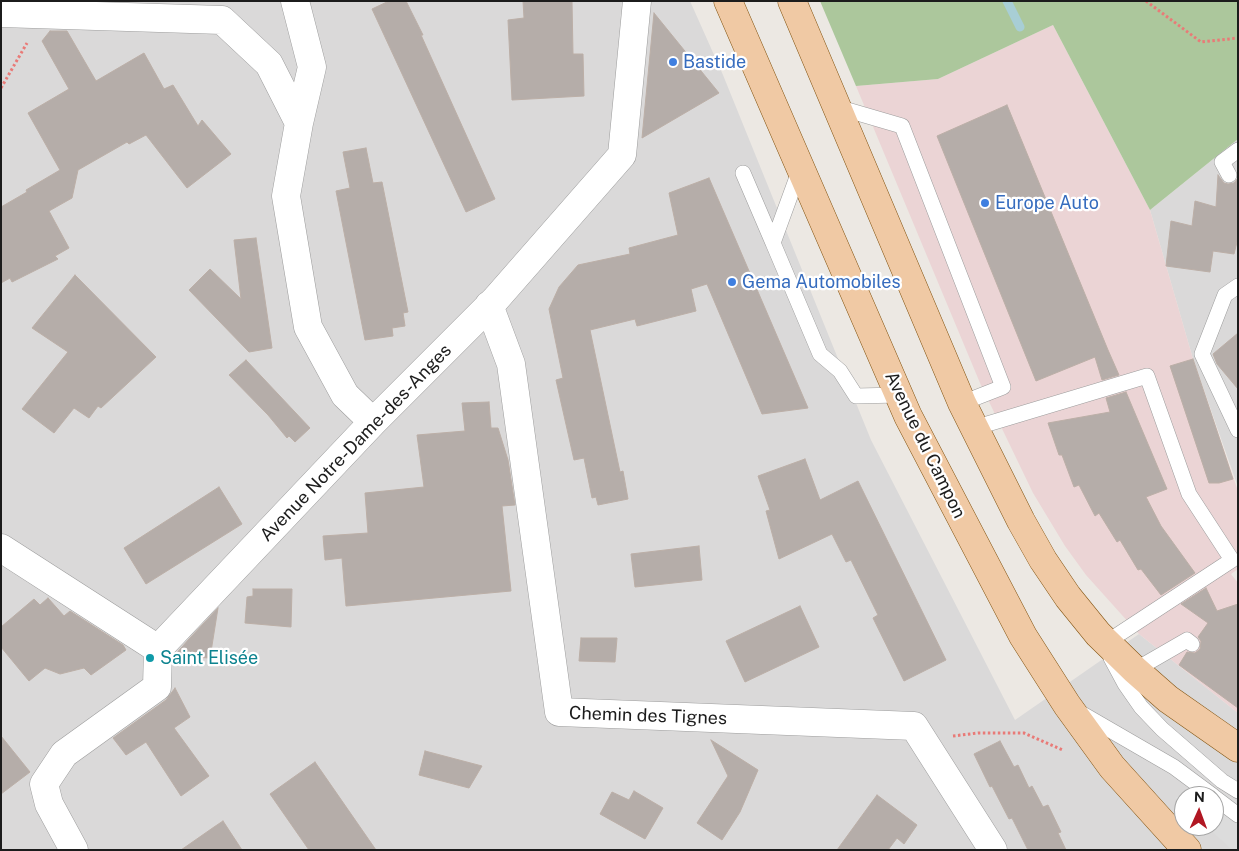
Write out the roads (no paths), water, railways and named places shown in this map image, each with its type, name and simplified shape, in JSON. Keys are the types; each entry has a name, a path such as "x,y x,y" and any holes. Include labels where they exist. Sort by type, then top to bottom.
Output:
{"main road":[{"name":"Avenue du Campon","path":"728,1 908,416 1023,636 1067,706 1112,767 1187,850"},
{"path":"792,1 962,403 1021,521 1044,560 1068,597 1103,638 1135,670 1168,699 1238,748"}],"street":[{"path":"295,1 312,67 286,196 308,327 345,395 373,422"},
{"name":"Avenue Notre-Dame-des-Anges","path":"158,649 373,422 490,306 622,155 637,1"},
{"path":"1,13 222,20 269,64 299,124"},
{"name":"Chemin des Tignes","path":"490,306 511,364 559,712 914,726 993,850"},
{"path":"1,548 158,649 157,687 64,754 44,784 49,804 74,850"}],"lane":[{"path":"837,107 902,126 1003,387 962,403"},
{"path":"1228,175 1222,162 1238,150"},
{"path":"773,242 800,168"},
{"path":"743,173 820,354 840,371 856,396 899,395"},
{"path":"1238,286 1225,295 1202,354 1238,430"},
{"path":"974,428 1147,376 1189,494 1232,560 1103,638 1125,684 1142,707 1162,729 1222,781 1238,791"},
{"path":"1135,670 1187,640 1192,644"},
{"path":"1067,706 1174,768 1198,786"},
{"path":"1224,805 1238,815"}],"waterway":[{"path":"1007,1 1020,27"}],"place":[{"name":"Bastide","path":"673,62"},
{"name":"Europe Auto","path":"985,203"},
{"name":"Gema Automobiles","path":"732,282"},
{"name":"Saint Elisée","path":"150,658"}]}
